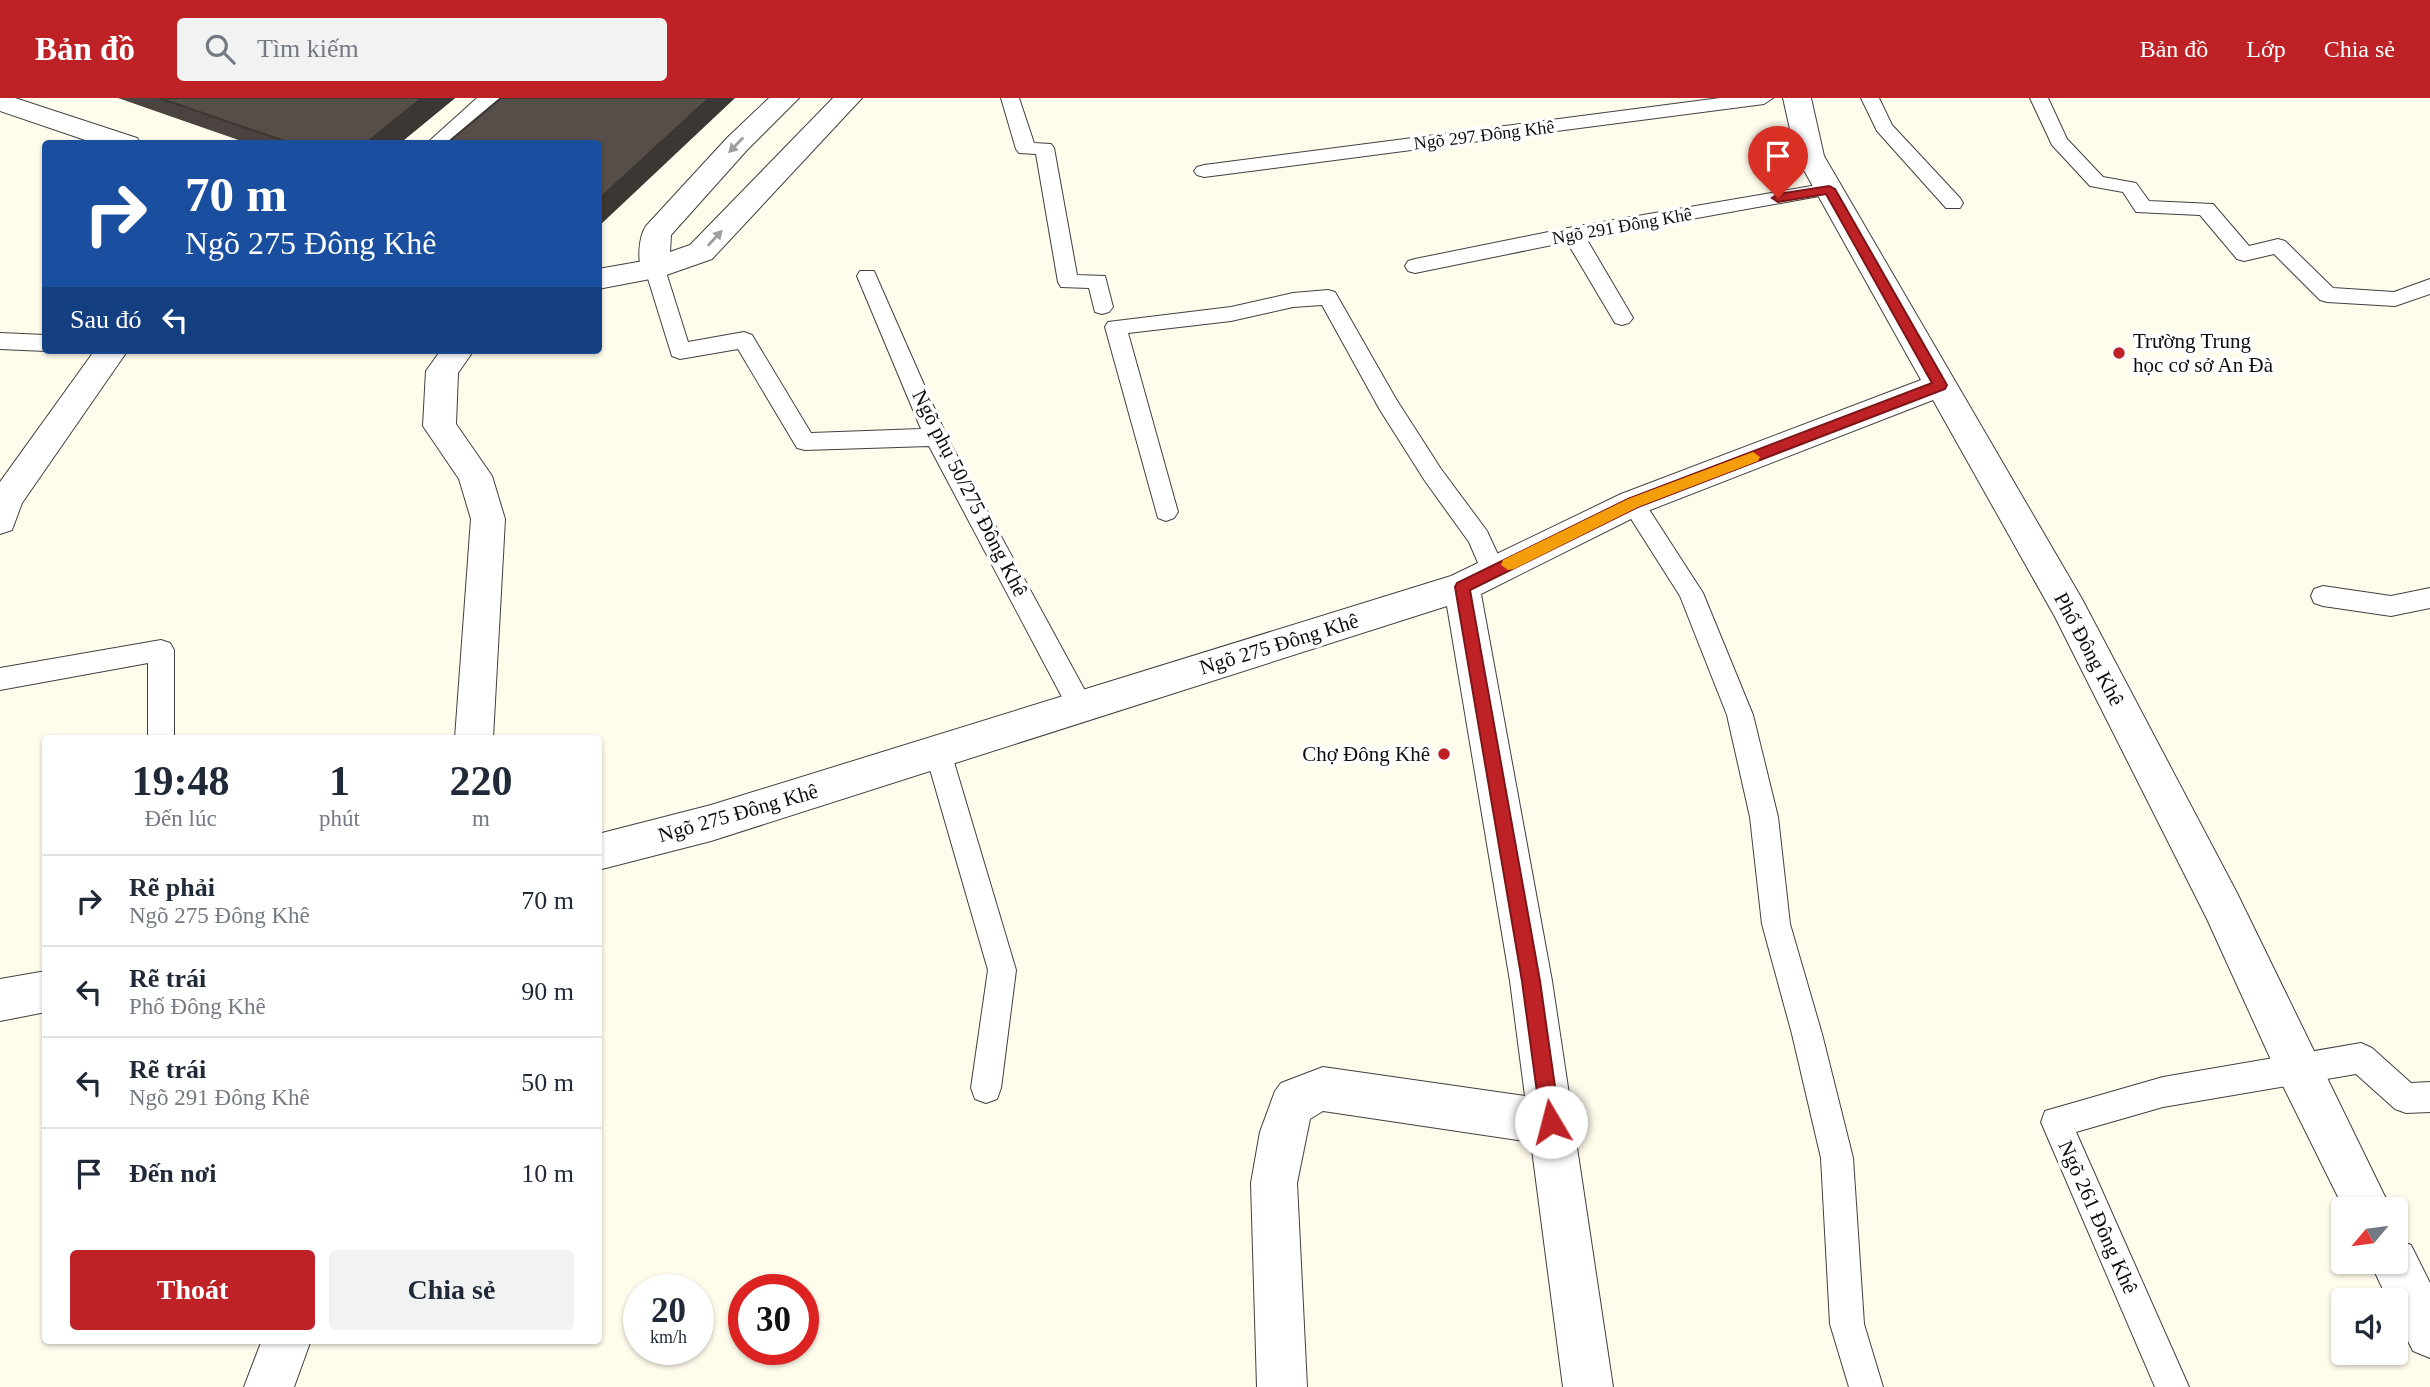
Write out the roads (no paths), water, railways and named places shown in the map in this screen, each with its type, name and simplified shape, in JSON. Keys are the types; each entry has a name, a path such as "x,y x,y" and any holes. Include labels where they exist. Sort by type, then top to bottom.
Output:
{"street":[{"path":"445,140 494,98"},
{"path":"656,269 656,233 737,144 785,98"},
{"path":"602,278 656,269 701,252 848,98"},
{"name":"Phố Đông Khê","path":"1797,98 1810,156 2069,609 2222,906 2298,1069 2362,1197"},
{"path":"0,102 115,140"},
{"path":"2,507 109,354"},
{"path":"455,354 442,371 439,426 475,476 488,519 474,735"},
{"name":"Ngõ 275 Đông Khê","path":"602,851 711,823 1478,579 1633,503 1940,385"},
{"path":"1478,579 1588,1387"},
{"path":"0,1000 42,992"},
{"path":"1282,1387 1275,1183 1283,1132 1297,1099 1323,1089 1551,1122"},
{"path":"2400,1274 2430,1334"},
{"path":"269,1387 285,1344"}],"lane":[{"path":"1010,98 1026,149 1044,148 1068,282 1098,281 1102,307"},
{"name":"Ngõ 297 Đông Khê","path":"1204,171 1764,98"},
{"path":"1870,98 1884,127 1953,203"},
{"path":"2039,98 2059,141 2097,182 2129,187 2143,207 2206,209 2245,254 2278,246 2327,295 2395,299 2430,286"},
{"name":"Ngõ 291 Đông Khê","path":"1415,266 1573,234 1829,189"},
{"path":"1573,234 1622,318"},
{"path":"656,269 680,351 744,340 805,442 936,437"},
{"name":"Ngõ phụ 50/275 Đông Khê","path":"867,276 936,437 1080,706"},
{"path":"1166,512 1116,327 1231,314 1293,300 1328,297 1388,404 1433,475 1479,538 1478,579"},
{"path":"0,341 42,343"},
{"path":"1633,503 1691,593 1740,715 1764,817 1776,924 1807,1034 1837,1158 1847,1324 1866,1387"},
{"path":"2323,596 2391,606 2430,598"},
{"path":"0,679 161,650 161,735"},
{"path":"938,752 1002,970 986,1088"},
{"path":"2298,1069 2361,1058 2406,1098 2430,1097"},
{"name":"Ngõ 261 Đông Khê","path":"2172,1387 2056,1122 2163,1091 2298,1069"}],"place":[{"name":"Trường Trung học cơ sở An Đà","path":"2119,353"},
{"name":"Chợ Đông Khê","path":"1444,754"}]}
